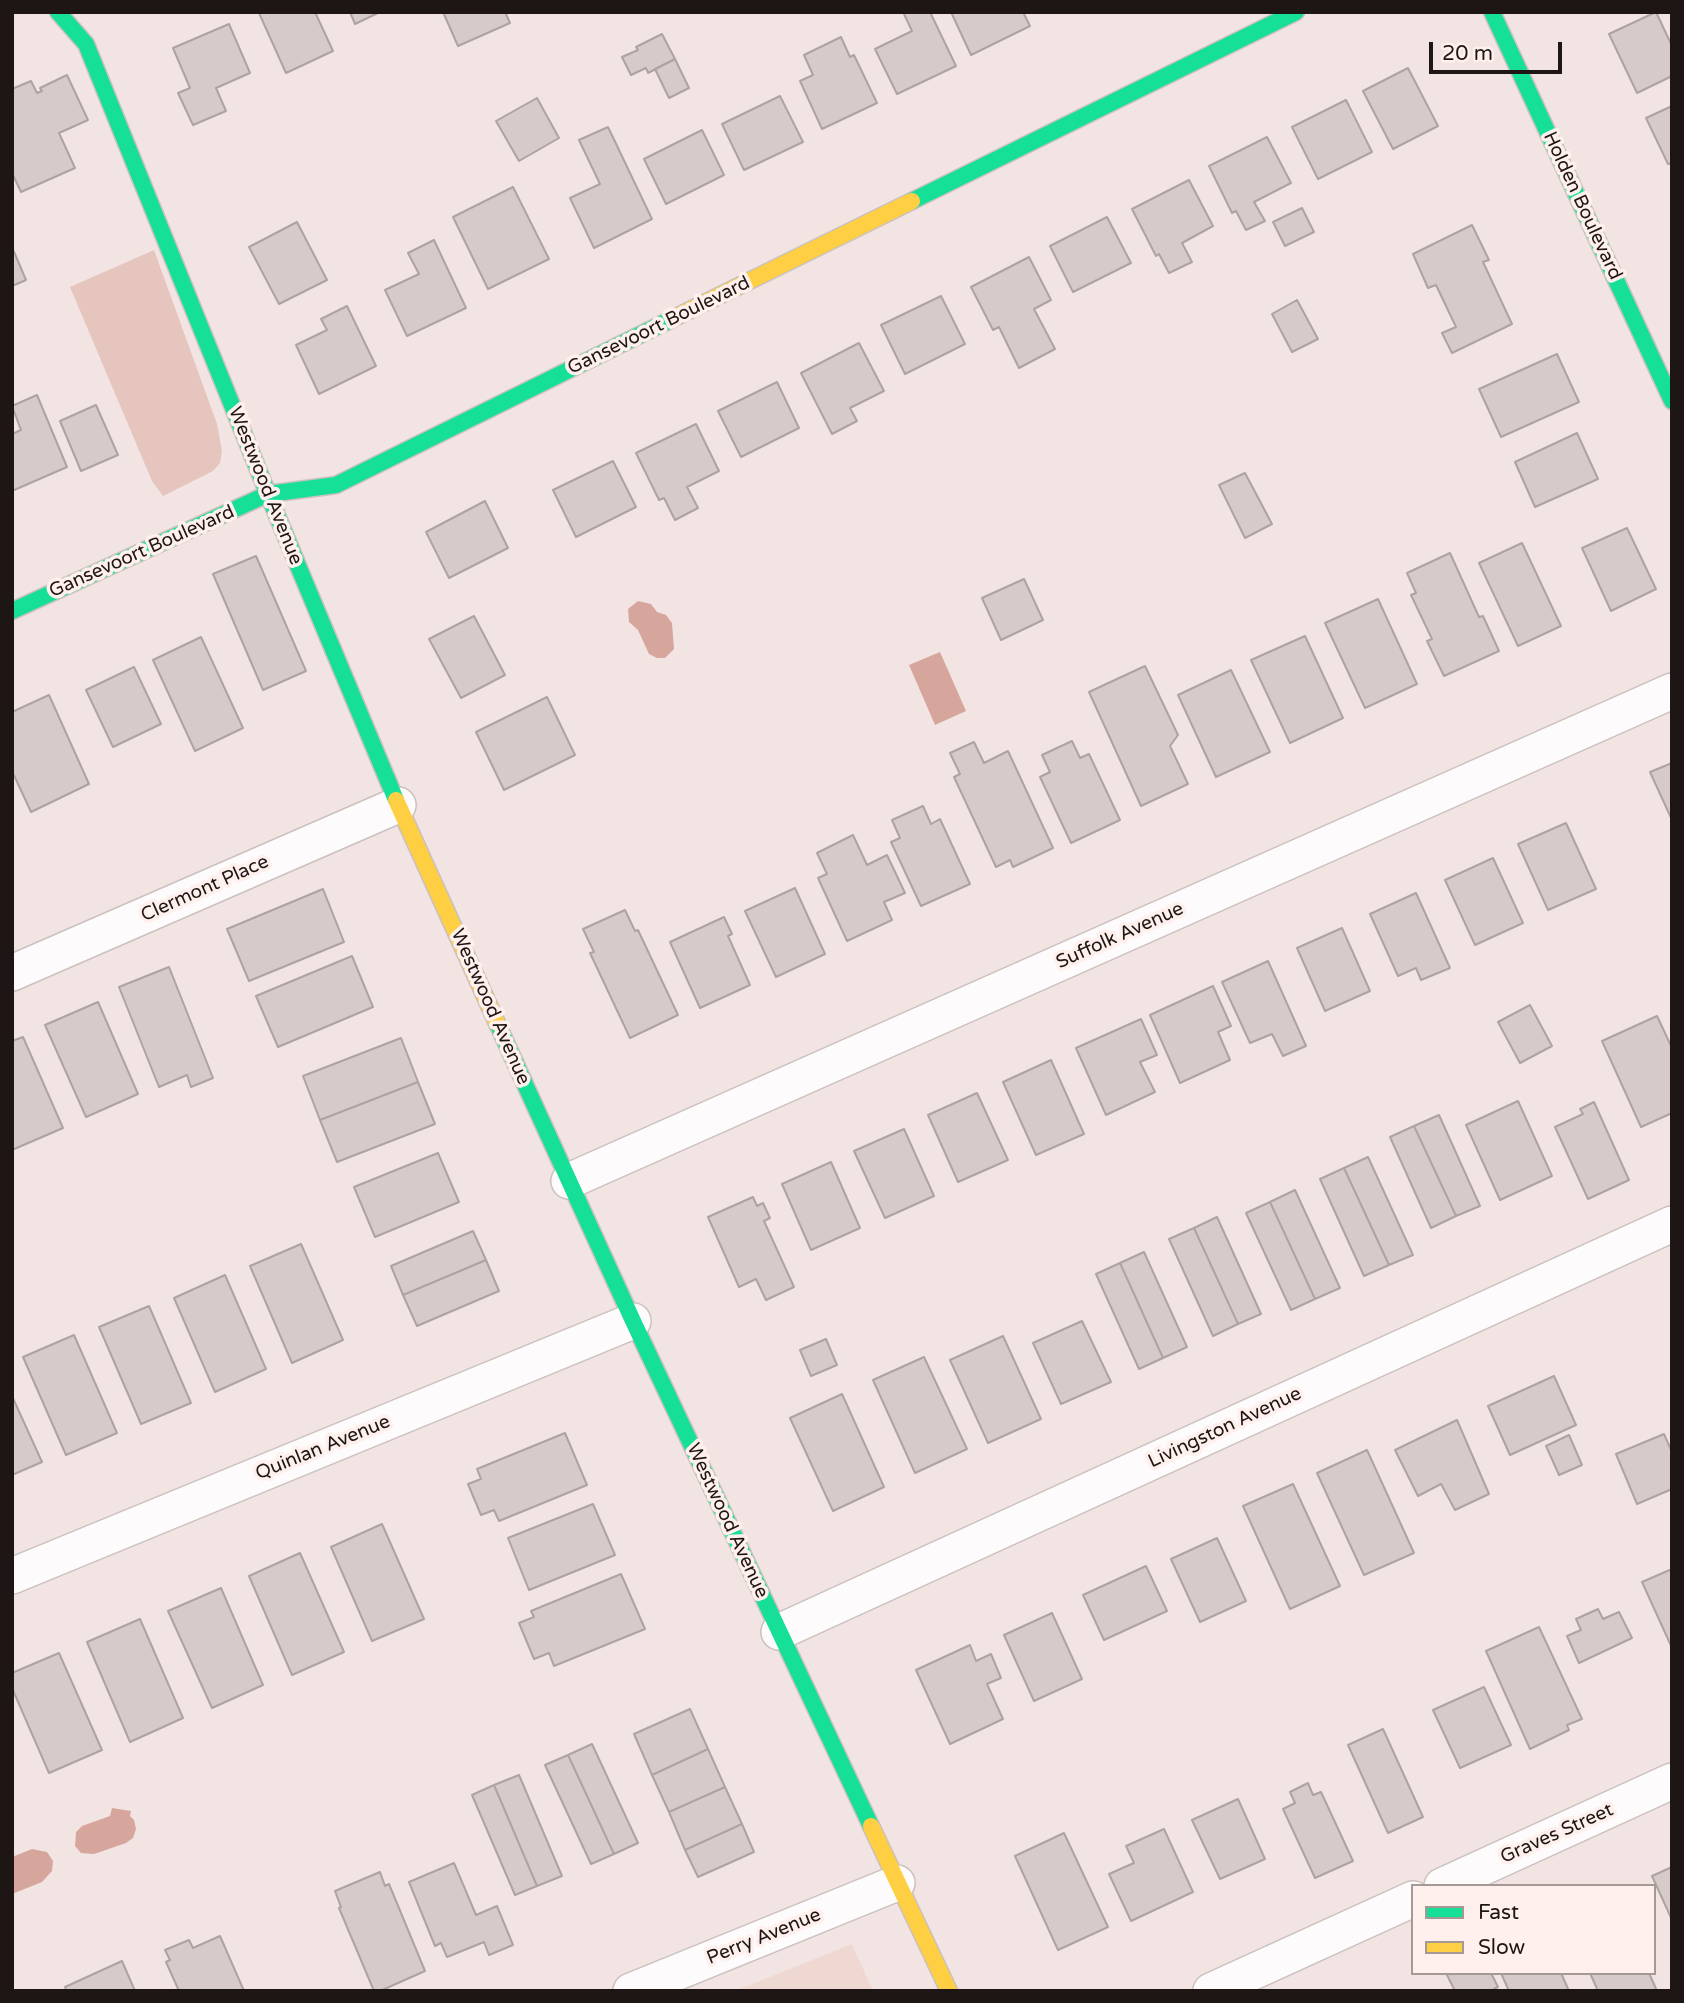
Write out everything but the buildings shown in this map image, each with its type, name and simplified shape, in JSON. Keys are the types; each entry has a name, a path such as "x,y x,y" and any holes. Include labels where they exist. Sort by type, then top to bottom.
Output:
{"street":[{"name":"Westwood Avenue","path":"58,12 86,44 268,494 398,805 633,1321 949,1991"},
{"name":"Gansevoort Boulevard","path":"12,611 268,494 337,485 1296,12"},
{"name":"Holden Boulevard","path":"1492,12 1672,401"},
{"name":"Suffolk Avenue","path":"569,1181 1672,691"},
{"name":"Clermont Place","path":"12,973 398,805"},
{"name":"Livingston Avenue","path":"779,1632 1672,1224"},
{"name":"Quinlan Avenue","path":"12,1576 633,1321"},
{"name":"Graves Street","path":"1446,1884 1672,1781"},
{"name":"Perry Avenue","path":"631,1991 897,1883"},
{"path":"1211,1991 1411,1900"}],"shaded area":[{"path":"154,250 217,424 222,451 220,463 213,471 163,496 152,481 70,287"},
{"path":"638,601 651,604 672,623 674,649 665,658 649,654 638,630 629,622 628,609"},
{"path":"940,652 966,711 935,725 909,665"},
{"path":"112,1808 131,1811 130,1816 136,1829 133,1838 94,1854 81,1853 75,1846 76,1832 82,1826 110,1816"},
{"path":"32,1849 47,1852 53,1861 52,1871 42,1882 12,1894 12,1857"},
{"path":"852,1944 873,1991 735,1991"}],"traffic: fast":[{"path":"58,12 86,44 268,494 396,800"},
{"path":"912,201 1296,12"},
{"path":"1492,12 1672,401"},
{"path":"12,611 268,494 336,485 678,316"},
{"path":"497,1023 633,1321 871,1826"}],"traffic: slow":[{"path":"678,316 912,201"},
{"path":"396,800 497,1023"},
{"path":"871,1826 949,1991"}]}
